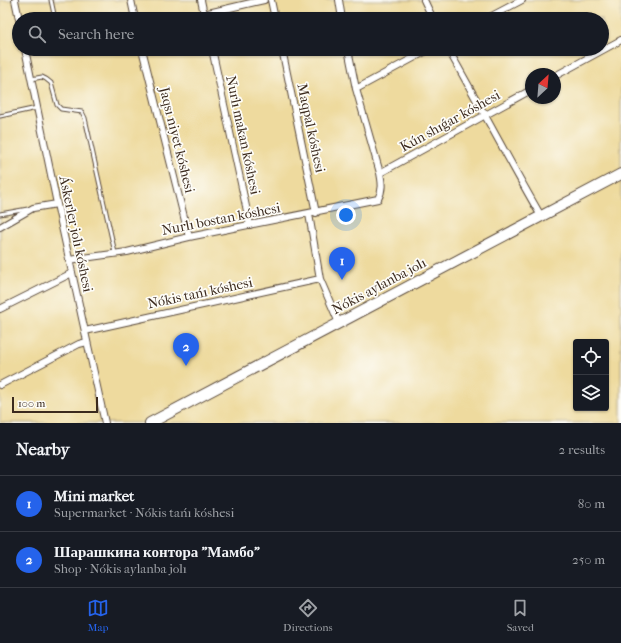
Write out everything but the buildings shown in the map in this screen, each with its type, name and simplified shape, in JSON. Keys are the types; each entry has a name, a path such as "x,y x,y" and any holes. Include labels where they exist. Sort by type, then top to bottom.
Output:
{"main road":[{"name":"Nókis aylanba jolı","path":"150,423 621,174"}],"street":[{"path":"15,0 18,12"},
{"path":"131,0 134,12"},
{"path":"201,0 204,12"},
{"path":"222,12 264,0"},
{"path":"271,0 274,12"},
{"path":"339,0 341,12"},
{"path":"424,0 430,12"},
{"path":"499,12 522,0"},
{"path":"609,47 621,40"},
{"name":"Áskerler jolı kóshesi","path":"26,56 105,423"},
{"name":"Jaqsı niyet kóshesi","path":"144,56 189,237"},
{"name":"Nurlı makan kóshesi","path":"214,56 250,225"},
{"name":"Maqpal kóshesi","path":"283,56 316,212"},
{"path":"349,56 356,89 380,173"},
{"path":"356,89 417,56"},
{"path":"452,56 486,116 509,162 541,216"},
{"path":"561,73 592,56"},
{"name":"Kún shıǵar kóshesi","path":"380,173 525,93"},
{"name":"Nurlı bostan kóshesi","path":"69,260 115,253 378,199 382,193 380,173"},
{"path":"0,227 33,208 57,204"},
{"path":"309,214 320,279 339,323"},
{"path":"0,309 72,273"},
{"name":"Nókis tańı kóshesi","path":"85,331 320,279"},
{"path":"0,385 79,344 87,342"}],"lane":[{"path":"52,0 54,12"},
{"path":"31,79 42,77 46,78 51,83 57,105 61,109 82,112 85,118 115,253"},
{"path":"0,116 37,108"},
{"path":"0,214 33,208"}],"sand":[{"path":"0,0 621,0 621,423 0,423"}],"place":[{"name":"Mini market","path":"342,280"},
{"name":"Шарашкина контора \"Мамбо\"","path":"186,366"}]}
